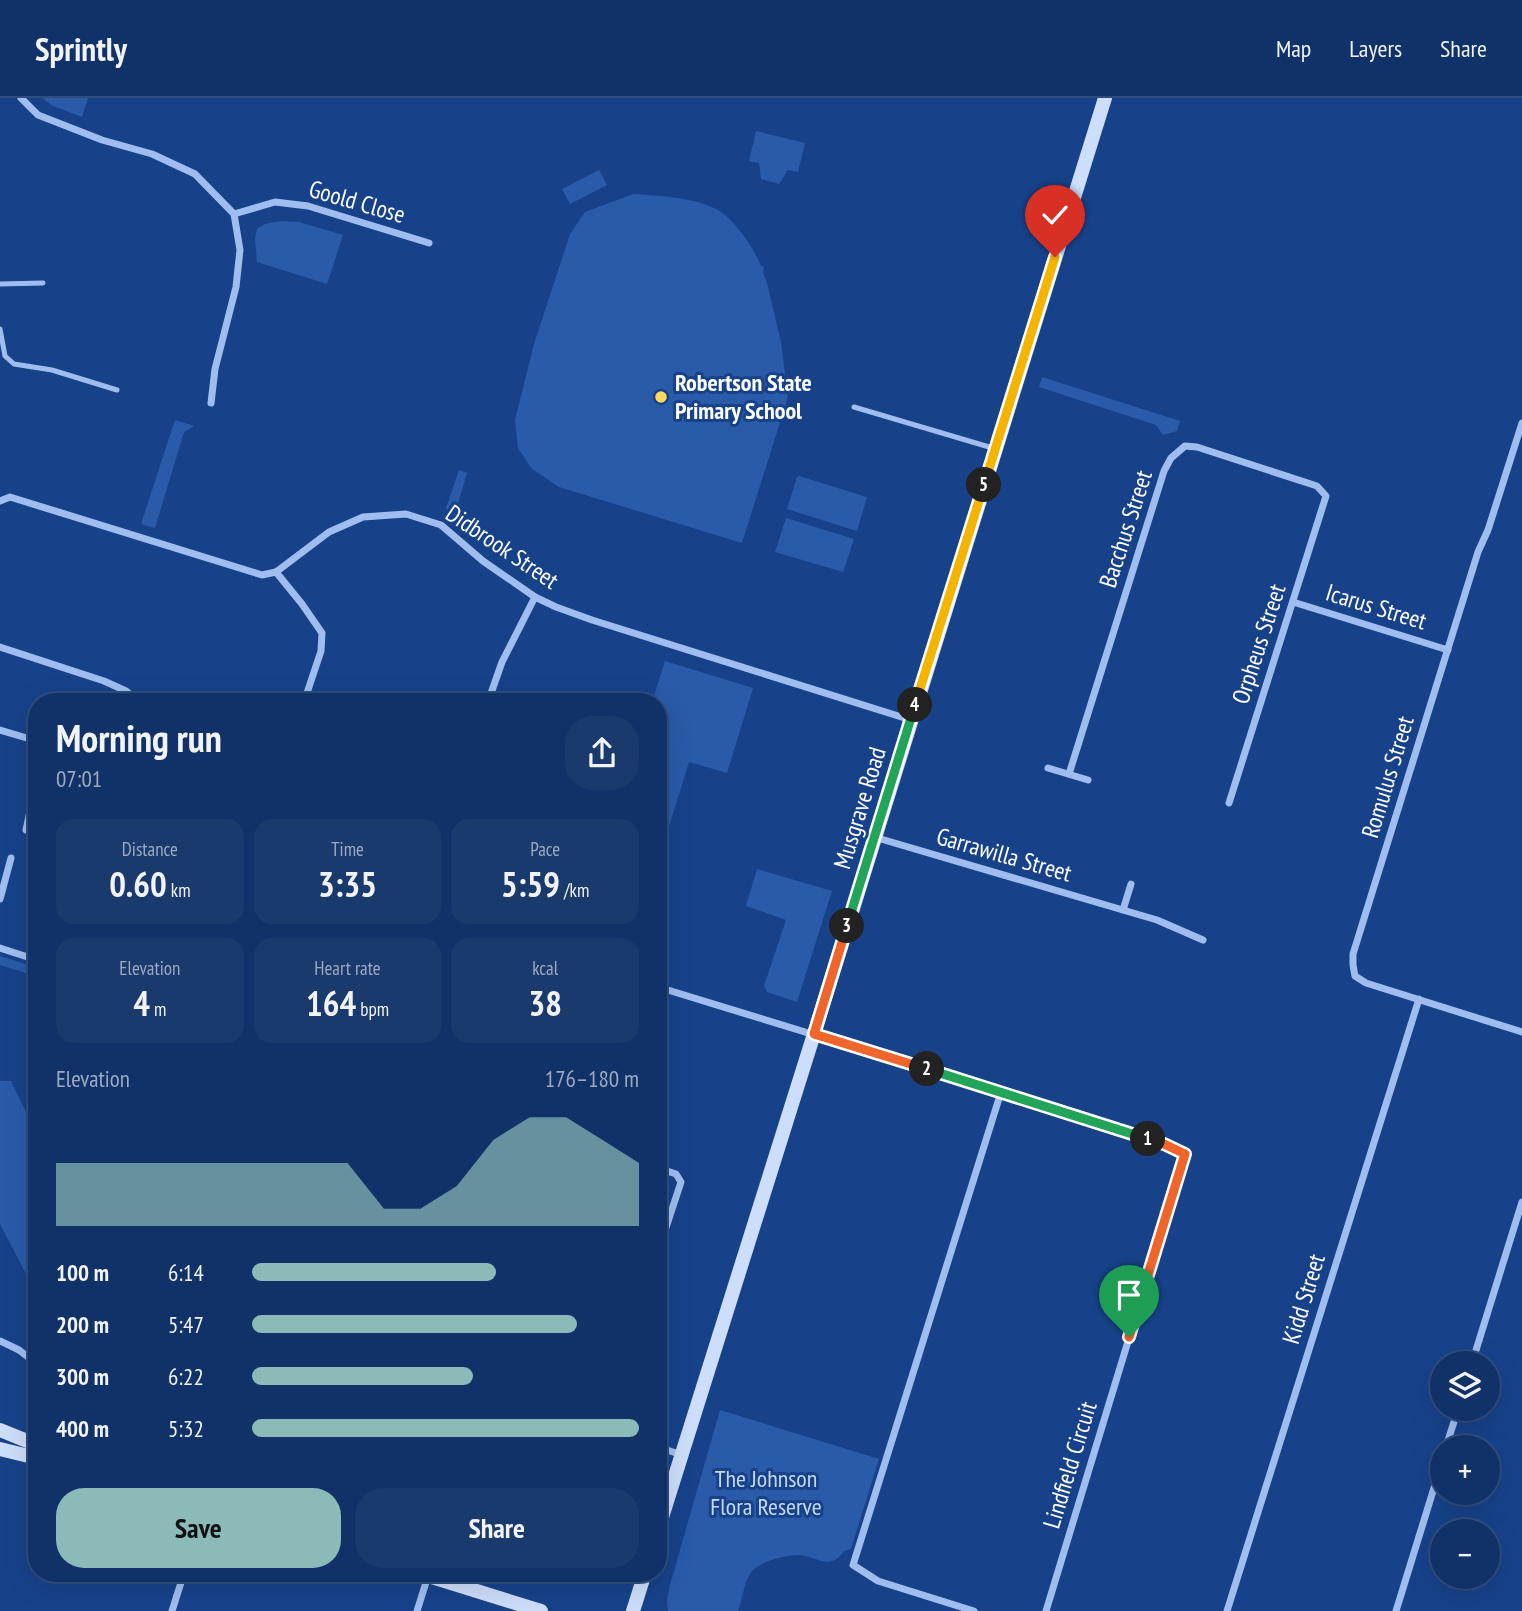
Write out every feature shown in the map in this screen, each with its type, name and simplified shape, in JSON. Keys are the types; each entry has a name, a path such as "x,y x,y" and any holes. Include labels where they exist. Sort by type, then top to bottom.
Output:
{"street":[{"path":"21,98 38,115 102,140 152,154 195,174 234,214 240,250 236,287 215,369 211,403"},
{"name":"Musgrave Road","path":"667,1502 1105,98"},
{"name":"Goold Close","path":"234,214 275,202 308,205 429,243"},
{"name":"Romulus Street","path":"1522,423 1488,530 1478,552 1353,954 1355,976 1366,983 1522,1032"},
{"name":"Bacchus Street","path":"1069,774 1164,471 1171,458 1185,446 1197,447 1317,486 1326,496"},
{"name":"Orpheus Street","path":"1229,803 1326,496"},
{"path":"0,501 10,497 262,575 276,572 322,633 321,651 307,693"},
{"name":"Didbrook Street","path":"276,572 329,532 363,517 406,514 441,525 483,561 535,597 556,607 911,720"},
{"path":"491,693 502,662 535,597"},
{"name":"Icarus Street","path":"1293,602 1448,650"},
{"path":"0,647 104,681 128,693"},
{"path":"0,730 28,738"},
{"path":"1048,768 1088,780"},
{"path":"26,830 28,821"},
{"name":"Garrawilla Street","path":"874,837 1157,920 1203,940"},
{"path":"0,899 10,859"},
{"path":"1124,910 1131,884"},
{"path":"0,948 28,957"},
{"name":"Lindfield Circuit","path":"667,990 1001,1092 1164,1144 1185,1154 1046,1611"},
{"name":"Kidd Street","path":"1227,1611 1419,999"},
{"path":"974,1611 878,1581 853,1565 1001,1092"},
{"path":"667,1171 676,1174 681,1182 667,1225"},
{"path":"1476,1351 1522,1202"},
{"path":"0,1340 28,1357"},
{"path":"0,1430 28,1441"},
{"path":"0,1449 28,1456"},
{"path":"667,1450 682,1455"},
{"path":"1396,1611 1430,1501"},
{"path":"172,1611 181,1582"},
{"path":"417,1611 423,1582"},
{"path":"447,1582 541,1611"},
{"path":"633,1611 642,1582"}],"lane":[{"path":"0,284 43,283"},
{"path":"0,329 5,356 14,364 52,370 117,390"},
{"path":"854,407 996,449"}],"green space":[{"path":"42,98 88,98 82,117 53,106"},
{"path":"756,131 805,143 798,172 788,170 779,184 761,179 759,163 749,161"},
{"path":"599,170 607,185 570,204 562,189"},
{"path":"633,194 687,200 718,210 737,227 764,267 781,342 788,397 742,543 559,487 531,468 518,448 515,420 534,344 570,234 585,212"},
{"path":"280,221 299,222 343,235 327,284 257,262 257,229"},
{"path":"1042,377 1180,421 1177,431 1163,435 1156,425 1039,387"},
{"path":"175,420 194,426 184,432 155,528 141,524"},
{"path":"459,470 467,473 454,517 446,508"},
{"path":"799,476 867,497 857,531 787,509"},
{"path":"786,518 854,539 843,572 775,552"},
{"path":"665,661 753,688 727,773 689,762 667,833 667,693 655,693"},
{"path":"757,869 832,891 797,1002 767,992 764,986 786,920 746,906"},
{"path":"0,956 28,965 28,974 0,965"},
{"path":"0,1081 11,1081 28,1116 28,1278 0,1224"},
{"name":"The Johnson Flora Reserve","path":"720,1410 879,1459 851,1549 829,1562 794,1555 780,1557 759,1566 748,1578 738,1611 668,1611 670,1585"}],"place":[{"name":"Robertson State Primary School","path":"661,397"}],"route":[{"path":"1055,257 814,1034 1164,1144 1185,1154 1129,1337"}]}
